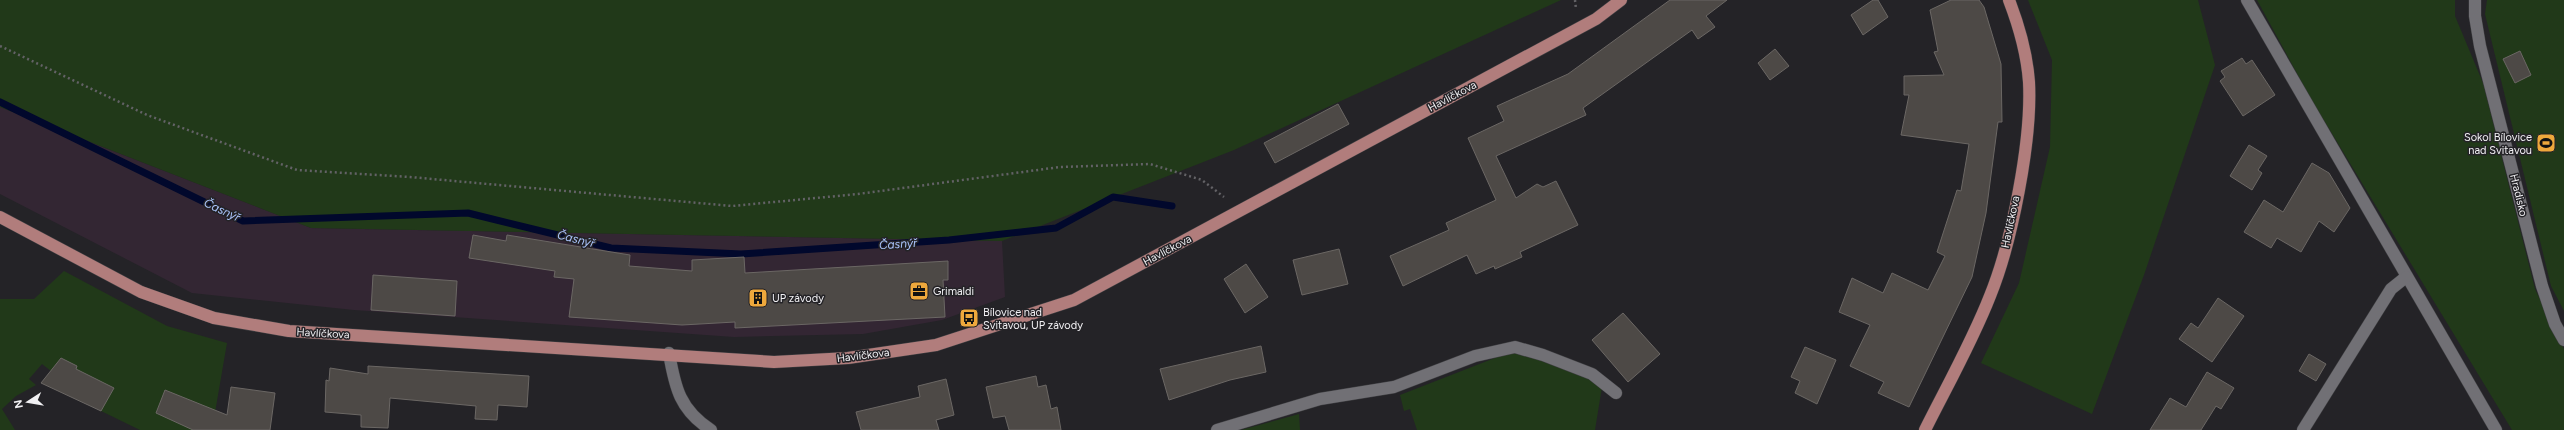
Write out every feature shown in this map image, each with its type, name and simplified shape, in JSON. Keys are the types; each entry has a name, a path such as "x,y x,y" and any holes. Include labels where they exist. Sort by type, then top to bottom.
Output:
{"main road":[{"name":"Havlíčkova","path":"0,217 141,292 214,318 289,331 669,354 774,362 848,358 936,345 1074,300 1596,19 1621,0"},
{"name":"Havlíčkova","path":"1925,430 1990,296 2002,261 2013,213 2027,122 2029,82 2017,21 2008,0"}],"street":[{"path":"2247,0 2494,429"},
{"name":"Hradisko","path":"2475,0 2474,16 2480,46 2542,286 2555,324 2564,340"},
{"path":"2303,430 2391,290 2406,277"},
{"path":"1217,430 1320,399 1394,387 1475,356 1515,347 1543,355 1592,374 1616,393"},
{"path":"669,354 673,378 681,400 692,414 712,430"}],"path":[{"path":"0,46 147,115 297,170 410,176 732,206 858,194 1060,167 1150,164 1202,180 1241,210"}],"shaded area":[{"path":"0,107 311,228 1002,241 1005,297 942,320 863,334 734,337 354,310 192,293 0,194"}],"green space":[{"path":"0,0 1561,0 1234,150 1002,241 311,228 0,107"},
{"path":"2028,0 2198,0 2215,65 2144,275 2092,414 1981,363 2019,283 2050,147 2052,60"},
{"path":"2257,0 2455,0 2455,16 2483,83 2535,289 2564,349 2564,430 2512,430 2311,99"},
{"name":"Sokol Bílovice nad Svitavou","path":"2487,0 2564,0 2564,311 2551,286 2485,14"},
{"path":"64,271 167,326 227,343 212,430 140,430 101,411 113,388 76,369 77,366 61,358 51,371 42,364 29,379 36,385 16,396 2,409 15,430 0,430 0,299 34,299"},
{"path":"1520,351 1569,365 1602,387 1595,430 1417,430 1410,409 1404,411 1400,395 1500,356"},
{"path":"1299,414 1300,430 1241,430"}],"building":[{"path":"1670,0 1727,0 1706,16 1715,27 1698,39 1692,30 1583,108 1586,115 1496,156 1516,198 1537,184 1543,187 1556,181 1578,225 1520,252 1522,257 1495,269 1494,266 1476,274 1467,255 1403,286 1390,256 1449,230 1446,223 1496,200 1468,138 1504,121 1497,106 1568,74"},
{"path":"1873,0 1878,0 1888,17 1863,35 1851,15"},
{"path":"1951,0 1979,0 1984,7 2001,64 2002,122 1998,122 1986,213 1972,277 1909,407 1878,393 1884,382 1850,366 1870,325 1839,312 1852,278 1883,293 1892,273 1928,290 1945,256 1937,252 1957,190 1961,191 1969,144 1901,135 1909,95 1904,95 1904,76 1944,75 1934,52 1938,51 1930,10"},
{"path":"1775,49 1789,66 1770,80 1758,63"},
{"path":"2520,51 2531,75 2515,83 2503,59"},
{"path":"2242,58 2246,64 2252,60 2275,95 2243,116 2220,81 2225,77 2221,71"},
{"path":"1338,104 1349,124 1275,163 1264,143"},
{"path":"2249,145 2267,156 2258,170 2262,173 2252,190 2230,176"},
{"path":"2312,163 2329,173 2350,208 2334,232 2319,221 2301,252 2277,238 2271,248 2244,232 2264,200 2283,212"},
{"name":"UP závody","path":"473,235 506,241 507,235 630,255 629,266 692,271 692,260 744,257 745,273 948,261 948,280 943,280 945,317 735,328 735,322 682,325 569,317 574,279 554,277 555,271 469,258"},
{"path":"1339,249 1348,284 1302,295 1293,260"},
{"path":"1246,264 1268,297 1245,313 1224,279"},
{"path":"373,275 457,281 455,316 371,310"},
{"path":"2218,298 2244,316 2212,362 2179,339 2191,323 2198,328"},
{"path":"1623,313 1660,354 1628,382 1592,340"},
{"path":"1261,346 1266,372 1230,380 1169,400 1160,369"},
{"path":"1805,347 1836,360 1817,404 1795,393 1800,381 1791,377"},
{"path":"2309,354 2326,364 2316,381 2299,371"},
{"path":"61,358 77,366 76,369 114,388 101,411 41,383"},
{"path":"368,366 529,376 527,407 498,405 497,420 475,419 476,406 390,398 388,428 361,427 361,415 325,412 326,380 329,381 330,368 368,374"},
{"path":"2207,372 2234,388 2221,409 2216,406 2201,430 2150,430 2170,398 2186,407"},
{"path":"1036,376 1038,387 1046,385 1051,409 1057,407 1061,430 1009,430 1005,416 993,418 986,387"},
{"path":"946,379 954,415 936,420 939,430 861,430 856,412 920,397 918,386"},
{"path":"231,387 275,393 270,430 193,430 156,413 165,390 227,415"}],"waterway":[{"name":"Časnýř","path":"0,102 243,221 468,213 611,248 741,254 949,240 1056,228 1113,197 1172,206"}],"place":[{"name":"Sokol Bílovice nad Svitavou","path":"2546,143"},
{"name":"Grimaldi","path":"919,291"},
{"name":"UP závody","path":"758,298"},
{"name":"Bílovice nad Svitavou, UP závody","path":"969,318"}]}
